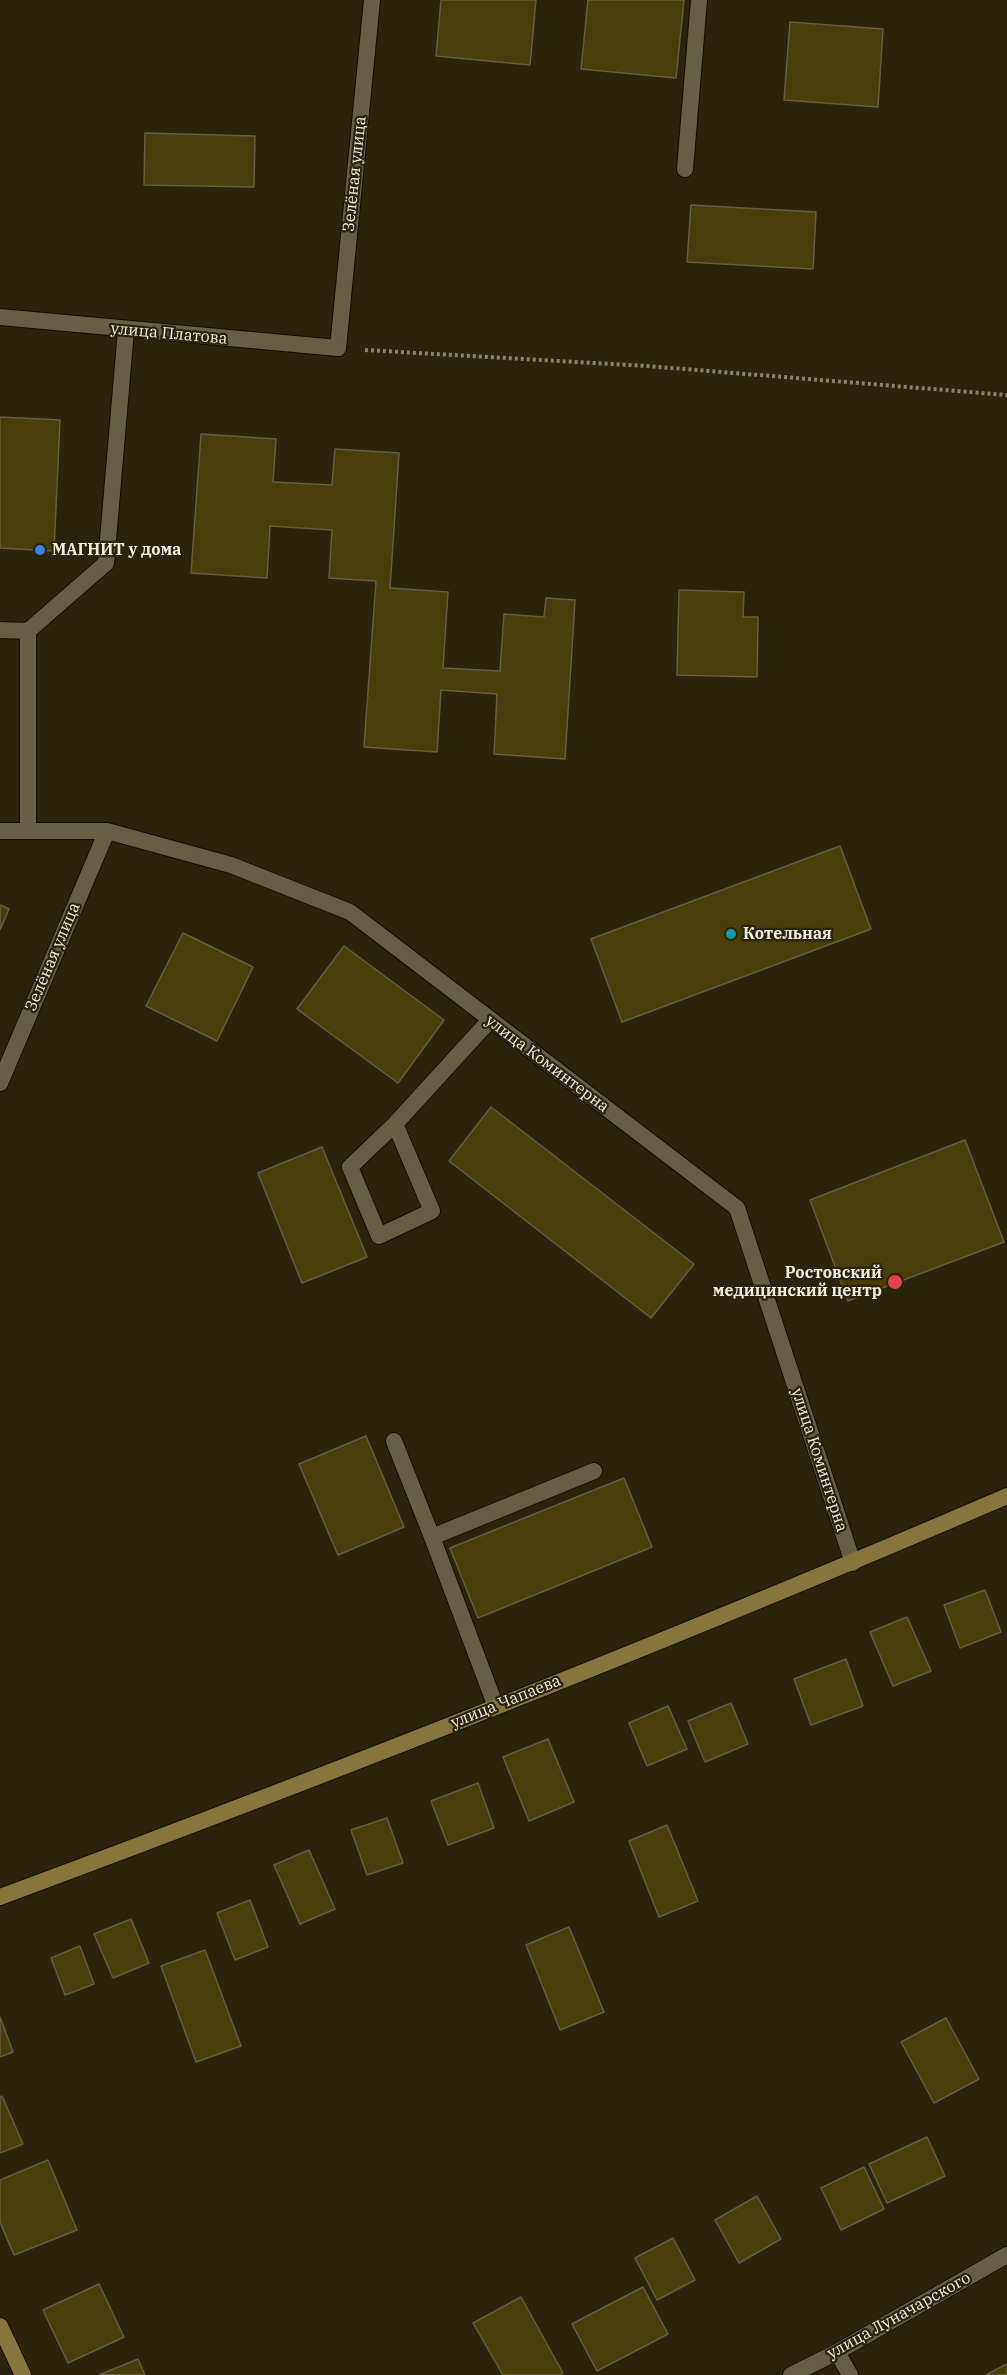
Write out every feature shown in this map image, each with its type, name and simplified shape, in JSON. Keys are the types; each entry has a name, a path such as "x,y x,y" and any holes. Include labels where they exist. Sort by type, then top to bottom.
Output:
{"main road":[{"name":"улица Чапаева","path":"0,1897 496,1707 853,1563 1007,1496"},
{"path":"0,2326 22,2375"}],"street":[{"name":"Зелёная улица","path":"338,348 372,0"},
{"path":"685,169 699,0"},
{"name":"улица Платова","path":"0,317 338,348"},
{"path":"0,630 28,631 106,563 126,330"},
{"path":"28,631 28,831"},
{"name":"улица Коминтерна","path":"0,831 107,831 231,865 350,912 737,1208 853,1563"},
{"name":"Зелёная улица","path":"0,1083 107,831"},
{"path":"395,1124 432,1211 379,1236 350,1167 395,1124 490,1020"},
{"path":"394,1441 496,1707"},
{"path":"432,1537 594,1471"},
{"name":"улица Луначарского","path":"791,2375 837,2352 1007,2255"},
{"path":"837,2352 850,2375"}],"path":[{"path":"338,348 647,366 1007,394"}],"building":[{"path":"441,0 536,0 530,65 436,56"},
{"path":"588,0 684,0 676,78 581,69"},
{"path":"790,22 883,29 878,107 784,100"},
{"path":"145,133 255,136 254,187 144,185"},
{"path":"691,205 816,212 813,269 687,262"},
{"path":"0,417 60,420 54,551 0,548"},
{"path":"201,434 276,439 273,482 332,485 335,449 399,453 390,588 448,592 443,668 500,671 504,614 544,617 546,598 575,600 565,759 494,754 497,694 441,690 437,752 364,747 376,581 329,578 332,530 270,526 267,578 191,573"},
{"path":"679,590 744,592 743,617 758,617 757,677 677,675"},
{"name":"Котельная","path":"840,846 871,929 622,1022 591,939"},
{"path":"0,905 9,909 0,930"},
{"path":"183,933 253,967 217,1041 146,1006"},
{"path":"344,946 444,1020 398,1083 297,1009"},
{"path":"491,1107 694,1264 651,1318 449,1161"},
{"path":"965,1140 1004,1242 848,1301 810,1200"},
{"path":"322,1147 367,1257 302,1283 258,1173"},
{"path":"366,1436 404,1527 338,1555 299,1464"},
{"path":"624,1478 652,1547 478,1618 450,1548"},
{"path":"985,1590 1001,1632 960,1648 944,1605"},
{"path":"907,1617 931,1671 893,1686 870,1632"},
{"path":"846,1659 863,1706 811,1725 794,1679"},
{"path":"731,1703 748,1744 705,1762 688,1721"},
{"path":"668,1706 687,1749 647,1766 629,1723"},
{"path":"548,1739 574,1802 529,1821 503,1757"},
{"path":"478,1783 494,1828 448,1845 431,1801"},
{"path":"387,1818 403,1863 367,1875 351,1830"},
{"path":"667,1825 698,1901 659,1917 629,1841"},
{"path":"309,1850 335,1909 300,1924 274,1865"},
{"path":"250,1900 268,1947 235,1960 217,1913"},
{"path":"131,1919 149,1963 113,1978 94,1934"},
{"path":"569,1927 604,2012 560,2030 526,1945"},
{"path":"80,1946 94,1984 65,1995 51,1958"},
{"path":"205,1950 241,2046 196,2062 161,1966"},
{"path":"0,2017 13,2052 0,2057"},
{"path":"946,2018 979,2079 934,2103 901,2042"},
{"path":"2,2096 23,2144 0,2153 0,2097"},
{"path":"927,2137 945,2176 887,2203 869,2164"},
{"path":"48,2160 77,2230 14,2255 0,2222 0,2180"},
{"path":"864,2167 884,2209 841,2230 821,2188"},
{"path":"757,2196 781,2239 739,2263 715,2220"},
{"path":"673,2238 695,2280 657,2300 635,2258"},
{"path":"99,2284 124,2337 68,2363 43,2310"},
{"path":"643,2287 668,2334 597,2371 572,2324"},
{"path":"521,2297 563,2373 560,2375 503,2375 473,2323"},
{"path":"138,2359 145,2375 99,2375"},
{"path":"1007,2364 1007,2375 986,2375"}],"place":[{"name":"МАГНИТ у дома","path":"40,550"},
{"name":"Котельная","path":"731,934"},
{"name":"Ростовский медицинский центр","path":"895,1282"}]}
